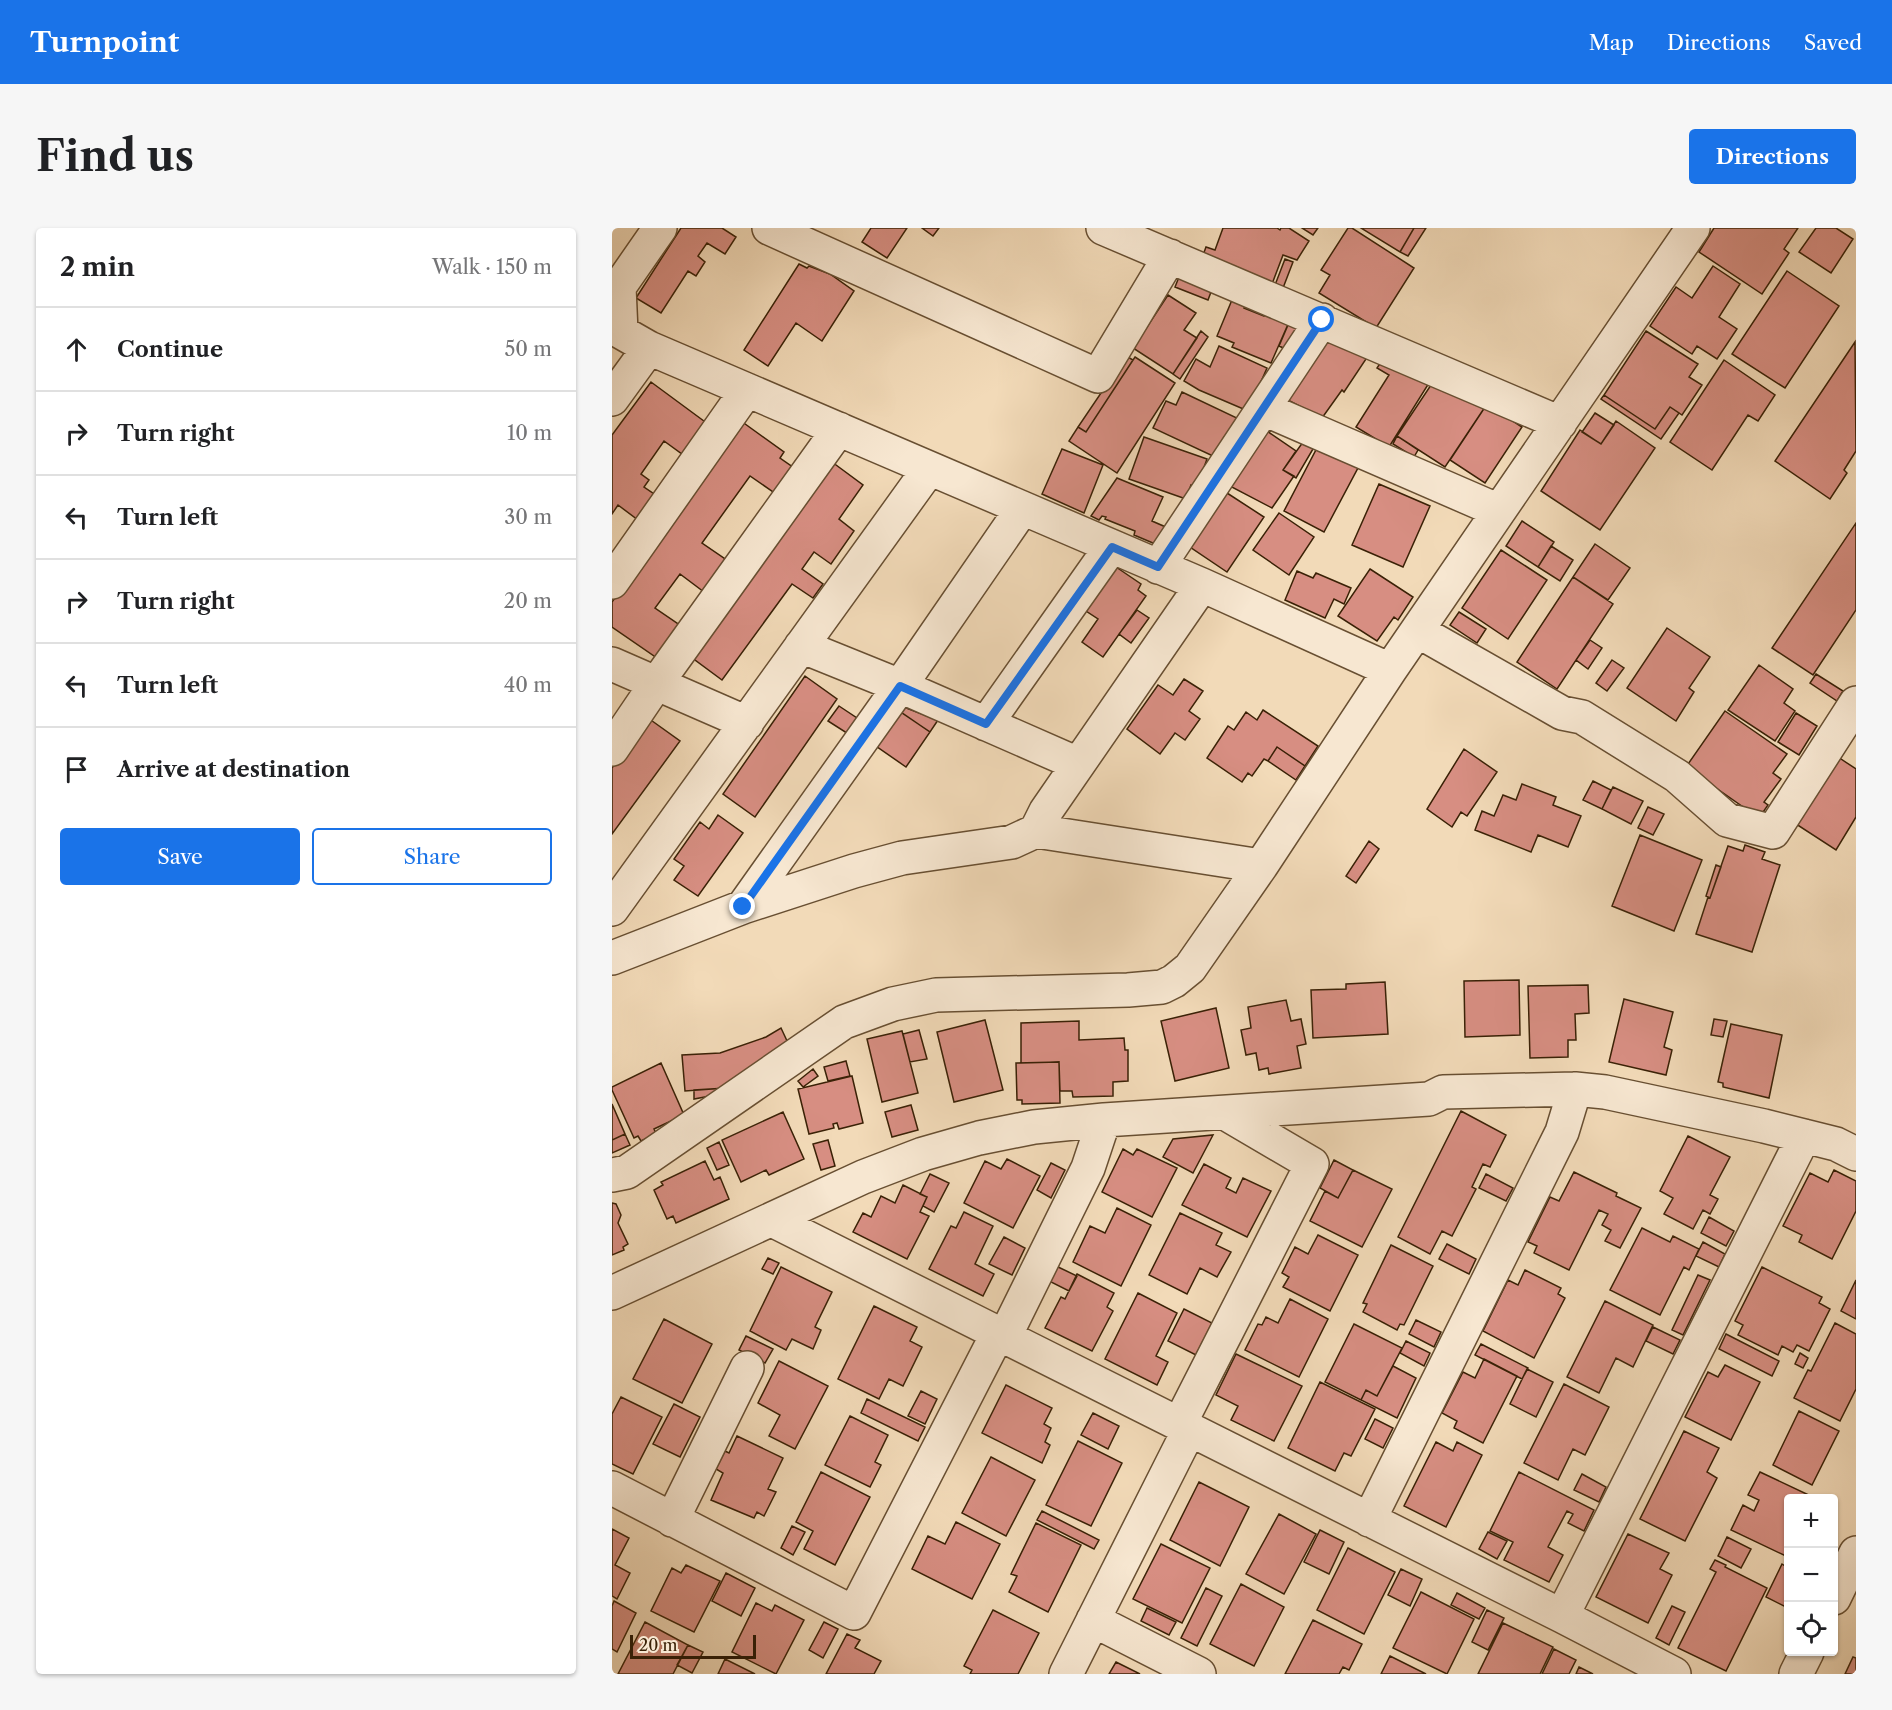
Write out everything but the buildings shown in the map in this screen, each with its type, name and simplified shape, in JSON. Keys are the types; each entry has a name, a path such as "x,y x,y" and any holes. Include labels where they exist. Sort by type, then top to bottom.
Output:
{"street":[{"path":"660,228 616,289 621,332 649,348 1203,585 1390,670"},
{"path":"769,228 1098,376 1170,256"},
{"path":"1103,228 1560,423"},
{"path":"612,1175 627,1172 844,1022 893,1004 936,994 1128,990 1162,987 1190,968 1261,867 1390,670 1694,228"},
{"path":"1158,567 1322,320"},
{"path":"612,399 649,348"},
{"path":"612,582 747,390"},
{"path":"1264,408 1499,511"},
{"path":"612,749 839,429"},
{"path":"612,909 929,469"},
{"path":"743,907 1022,509"},
{"path":"986,724 1112,547"},
{"path":"1036,831 1046,811 1203,585"},
{"path":"1418,631 1562,712 1582,717 1677,776 1727,820 1773,832 1856,703"},
{"path":"801,646 900,686 1078,764"},
{"path":"612,664 747,723"},
{"path":"612,958 743,907 854,871 902,858 1012,842 1036,831 1261,867"},
{"path":"1369,1520 1562,1132 1575,1089"},
{"path":"612,1293 863,1177 923,1154 979,1138 1034,1127 1104,1120 1429,1099 1443,1092 1575,1089 1605,1092 1752,1123 1836,1144 1856,1154"},
{"path":"1066,1674 1312,1164 1225,1113"},
{"path":"612,1488 854,1613 1088,1168 1104,1120"},
{"path":"1562,1616 1804,1136"},
{"path":"772,1220 1674,1674"},
{"path":"672,1520 747,1368"},
{"path":"1838,1588 1856,1553"},
{"path":"1093,1620 1199,1674"},
{"path":"1796,1674 1805,1656"}],"route":[{"path":"743,907 900,686 986,724 1112,547 1158,567 1322,320"}]}
